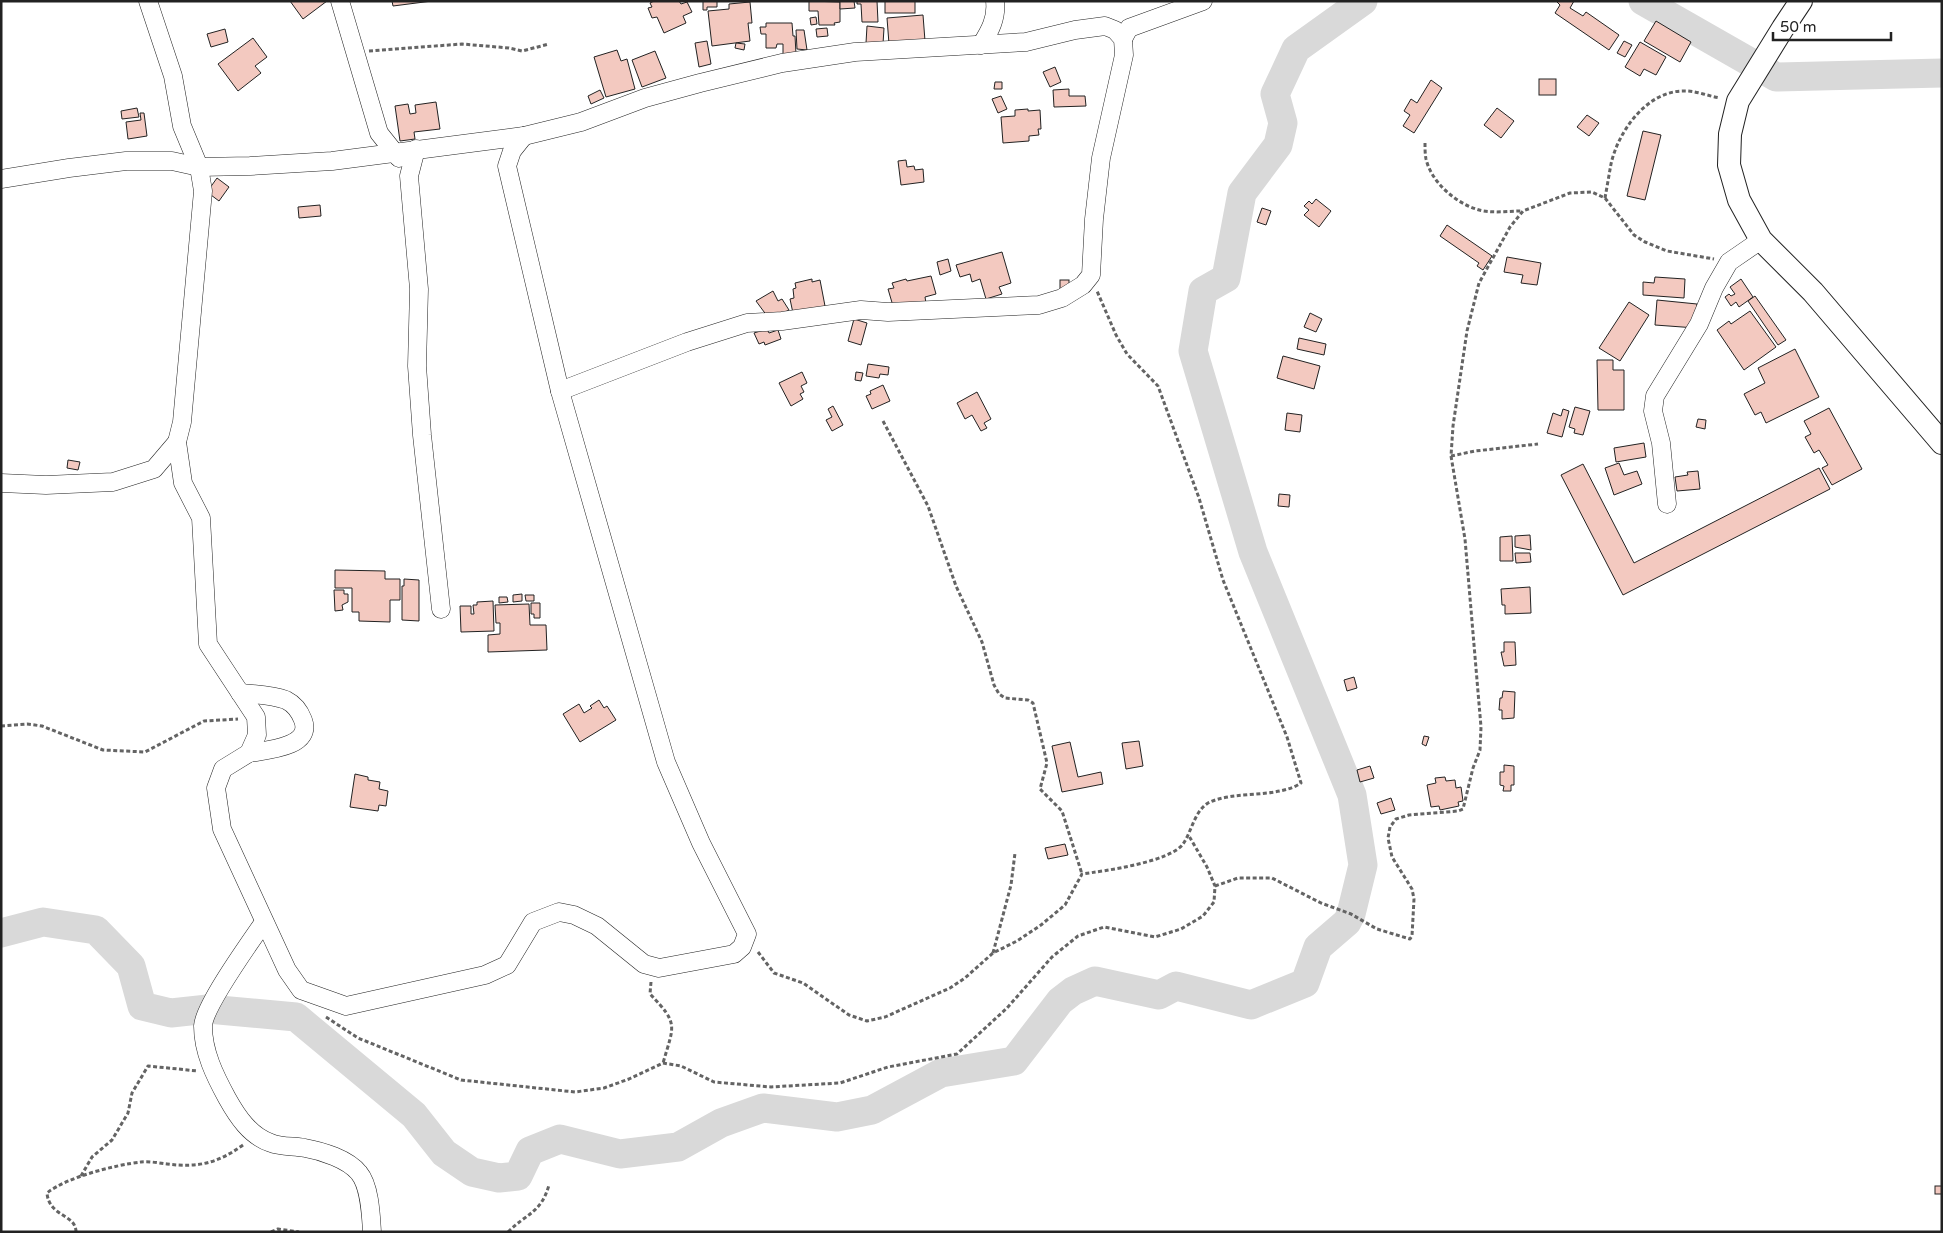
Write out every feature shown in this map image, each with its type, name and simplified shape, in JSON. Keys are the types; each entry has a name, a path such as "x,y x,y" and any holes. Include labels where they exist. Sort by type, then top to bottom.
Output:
{"main road":[{"path":"1802,1 1738,101 1730,134 1729,165 1739,200 1761,240 1813,292 1942,443"}],"street":[{"path":"1,483 46,485 113,482 154,469 176,442 182,422 202,191 199,167 182,126 173,76 148,1"},
{"path":"340,1 380,133 396,152 409,176"},
{"path":"981,45 991,29 996,11 995,1"},
{"path":"560,391 687,342 747,323 782,321 861,310 915,311 1039,305 1062,298 1084,285 1091,275 1094,218 1101,158 1121,76 1124,55 1123,39 1129,28 1203,1"},
{"path":"1,179 126,161 172,161 199,167 250,166 332,160 524,136 581,122 645,98 782,63 855,52 1026,42 1075,30 1105,26 1115,30 1123,39"},
{"path":"240,693 286,700 300,711 306,726 302,737 294,743 281,748 249,753 223,769 216,788 222,829 287,970 301,990 346,1006 485,976 507,965 533,922 558,912 574,915 597,926 644,964 659,968 734,954 742,946 747,934 700,843 666,762 560,391 506,166 512,151 524,136"},
{"path":"416,149 409,176 419,289 417,366 421,425 441,609"},
{"path":"1667,504 1661,443 1653,411 1655,396 1699,324 1714,288 1729,262 1761,240"},
{"path":"176,442 183,483 201,518 208,644 256,718 257,735 249,753"},
{"path":"264,922 208,1009 203,1025 206,1049 214,1073 238,1118 260,1138 273,1144 306,1148 328,1155 351,1165 360,1174 369,1202 372,1232"}],"path":[{"path":"354,52 462,44 522,51 549,44"},
{"path":"1605,198 1611,162 1624,129 1646,107 1661,96 1682,91 1738,101"},
{"path":"1425,143 1425,158 1431,173 1441,187 1461,202 1476,209 1496,212 1522,211 1570,193 1592,192 1605,198 1634,235 1645,242 1667,251 1729,262"},
{"path":"1215,886 1238,878 1272,878 1321,903 1351,914 1377,929 1404,938 1410,939 1412,936 1414,900 1412,889 1392,857 1388,838 1390,827 1396,819 1409,815 1463,808 1473,768 1480,750 1481,728 1465,539 1451,456 1453,426 1467,331 1479,283 1510,227 1522,211"},
{"path":"1082,874 1122,869 1170,854 1181,847 1189,836 1199,810 1209,803 1220,799 1282,790 1298,786 1301,782 1288,738 1223,580 1199,498 1158,386 1123,348 1091,275"},
{"path":"747,934 774,972 803,983 849,1014 867,1021 885,1017 950,988 966,978 993,953 1017,941 1041,925 1065,904 1082,874 1062,811 1040,789 1047,763 1033,703 1028,700 1006,698 999,694 994,685 982,642 956,586 928,506 883,421"},
{"path":"1451,456 1475,451 1538,444"},
{"path":"1,726 35,725 103,750 146,752 204,721 256,718"},
{"path":"319,1013 358,1038 460,1080 575,1092 604,1088 663,1063 681,1066 714,1082 771,1087 840,1083 888,1067 957,1054 1007,1008 1052,957 1078,936 1104,927 1155,937 1181,929 1203,916 1214,902 1215,886 1207,867 1189,836"},
{"path":"993,953 1011,886 1015,853"},
{"path":"659,968 650,984 650,994 670,1018 673,1028 663,1063"},
{"path":"80,1176 92,1157 112,1140 128,1113 132,1093 148,1066 214,1073"},
{"path":"76,1232 76,1227 69,1218 55,1211 47,1200 46,1193 80,1176 142,1161 199,1166 226,1157 247,1142 260,1138"},
{"path":"508,1232 519,1221 538,1208 544,1200 549,1185"},
{"path":"271,1232 278,1230 300,1232"}],"building":[{"path":"290,1 327,1 303,19"},
{"path":"392,1 432,1 393,6"},
{"path":"654,1 679,1 681,4 687,2 692,12 683,16 686,23 664,33 657,17 652,18 648,8 652,7 650,3"},
{"path":"703,1 717,1 717,7 707,7 707,10 703,10"},
{"path":"809,1 840,2 840,22 834,23 835,25 819,25 818,11 809,11"},
{"path":"840,1 854,1 855,8 840,9"},
{"path":"857,1 877,1 878,22 862,22 861,4 857,4"},
{"path":"885,1 915,1 915,13 885,13"},
{"path":"1556,1 1574,1 1570,8 1583,16 1586,12 1619,35 1609,50 1555,13 1560,5"},
{"path":"750,2 752,23 748,23 750,41 712,46 708,11 729,9 729,4"},
{"path":"923,15 925,41 889,44 887,18"},
{"path":"816,17 817,24 811,25 810,18"},
{"path":"1656,21 1691,42 1680,62 1644,41"},
{"path":"766,23 792,23 796,54 783,54 783,44 777,44 776,48 766,48 766,34 761,34 760,27 766,27"},
{"path":"867,26 884,28 883,44 866,43"},
{"path":"827,28 828,36 817,37 816,29"},
{"path":"225,29 228,42 211,47 207,34"},
{"path":"796,30 804,30 807,50 797,49"},
{"path":"253,38 267,57 255,66 261,73 238,91 218,64"},
{"path":"707,41 711,64 699,67 695,43"},
{"path":"1624,41 1632,45 1625,57 1617,53"},
{"path":"1640,42 1666,57 1656,75 1644,69 1640,76 1625,67"},
{"path":"736,43 745,44 744,50 735,48"},
{"path":"617,50 621,61 627,59 635,89 606,97 594,57"},
{"path":"655,51 666,78 642,87 632,60"},
{"path":"1055,67 1061,82 1050,87 1043,72"},
{"path":"1539,79 1556,79 1556,95 1539,95"},
{"path":"1431,80 1442,88 1414,133 1403,126 1410,115 1404,111 1411,99 1417,103"},
{"path":"995,82 1002,82 1002,89 994,89"},
{"path":"1069,89 1069,96 1085,96 1086,106 1054,107 1053,90"},
{"path":"600,90 604,98 591,104 588,96"},
{"path":"1001,96 1007,109 998,113 992,99"},
{"path":"436,102 440,129 414,132 415,139 400,141 395,106 408,104 410,114 416,113 415,105"},
{"path":"137,108 139,117 122,119 121,111"},
{"path":"1497,108 1514,121 1501,138 1484,125"},
{"path":"1028,109 1028,111 1040,110 1041,129 1038,129 1039,135 1029,136 1029,141 1003,143 1001,117 1015,116 1015,110"},
{"path":"140,113 144,113 147,136 128,139 126,122 141,120"},
{"path":"1587,115 1599,123 1589,136 1577,127"},
{"path":"1643,131 1661,135 1645,200 1627,196"},
{"path":"906,160 907,167 914,166 915,170 923,169 924,182 901,185 898,161"},
{"path":"217,178 229,187 219,201 207,192"},
{"path":"1316,199 1331,211 1319,227 1304,215 1309,210 1304,206 1309,201 1312,204"},
{"path":"320,205 321,216 299,218 298,207"},
{"path":"1262,208 1271,211 1266,225 1257,222"},
{"path":"1447,225 1492,256 1483,270 1477,266 1479,263 1440,236"},
{"path":"1002,252 1011,283 999,287 1002,294 986,299 980,279 972,282 970,274 960,277 956,265"},
{"path":"1507,257 1541,263 1537,285 1521,283 1523,275 1504,272"},
{"path":"948,259 951,271 940,275 937,262"},
{"path":"931,276 936,294 925,297 926,303 893,306 888,289 894,288 892,283"},
{"path":"1655,277 1685,279 1684,298 1643,295 1643,282 1654,283"},
{"path":"812,279 812,282 820,280 825,306 794,318 790,299 794,298 793,289 796,288 795,283"},
{"path":"1741,279 1753,297 1739,307 1736,302 1731,306 1725,297 1729,294 1731,296 1735,294 1730,287"},
{"path":"1060,280 1069,280 1069,289 1060,289"},
{"path":"773,291 778,301 782,299 789,310 770,320 756,301"},
{"path":"1755,296 1786,340 1778,345 1748,301"},
{"path":"1657,300 1697,304 1696,328 1655,325"},
{"path":"1629,302 1649,315 1620,361 1599,348"},
{"path":"1750,311 1776,347 1744,370 1717,330 1729,321 1731,324"},
{"path":"1310,313 1322,319 1316,332 1304,327"},
{"path":"854,319 867,323 861,345 848,341"},
{"path":"767,329 769,333 778,330 781,339 765,345 764,342 759,344 754,333"},
{"path":"1299,338 1326,344 1324,355 1297,349"},
{"path":"1795,349 1819,397 1766,423 1761,412 1755,415 1744,394 1765,383 1758,368"},
{"path":"1283,356 1320,366 1314,389 1277,378"},
{"path":"1597,360 1613,360 1613,370 1624,370 1624,410 1598,410"},
{"path":"868,364 889,367 888,375 880,374 879,378 866,376"},
{"path":"802,372 807,383 801,386 804,392 800,394 803,399 791,406 779,383"},
{"path":"856,372 863,373 861,381 855,380"},
{"path":"883,385 890,401 872,409 866,396 871,394 870,391"},
{"path":"977,392 991,419 984,423 987,428 981,431 972,415 965,419 957,403"},
{"path":"833,406 843,425 832,431 826,420 832,417 828,409"},
{"path":"1575,407 1590,411 1583,435 1574,433 1575,429 1569,427"},
{"path":"1829,408 1862,469 1832,485 1822,468 1828,465 1819,450 1814,453 1805,437 1811,434 1804,421"},
{"path":"1563,409 1569,411 1562,437 1547,433 1553,413 1561,416"},
{"path":"1287,413 1302,415 1300,432 1285,430"},
{"path":"1698,419 1706,420 1705,429 1696,427"},
{"path":"1644,443 1646,457 1616,462 1614,448"},
{"path":"68,460 80,462 78,470 67,468"},
{"path":"1619,463 1624,475 1637,471 1642,484 1614,495 1605,468"},
{"path":"1583,464 1634,563 1819,468 1830,489 1623,595 1561,475"},
{"path":"1698,471 1700,489 1677,491 1675,477 1688,475 1687,472"},
{"path":"1279,494 1290,495 1289,507 1278,506"},
{"path":"1530,535 1531,550 1515,547 1515,536"},
{"path":"1512,536 1513,561 1500,561 1500,537"},
{"path":"1515,553 1530,553 1531,562 1516,563"},
{"path":"335,570 385,571 385,579 400,579 400,600 390,600 390,622 359,621 359,612 352,612 352,588 335,588"},
{"path":"404,579 419,580 419,621 402,620 402,586 404,586"},
{"path":"1530,587 1531,613 1505,614 1505,605 1502,605 1501,589"},
{"path":"334,590 344,590 344,594 348,594 348,602 342,605 343,610 335,611"},
{"path":"522,594 522,601 513,602 513,595"},
{"path":"525,595 534,595 534,601 526,601"},
{"path":"499,597 507,597 508,602 499,603"},
{"path":"493,601 494,631 461,632 460,606 471,606 471,614 474,614 473,605 477,605 477,602"},
{"path":"531,603 540,603 540,618 534,618 534,614 531,614"},
{"path":"529,604 530,625 546,625 547,650 488,652 488,635 500,634 500,623 496,623 495,605"},
{"path":"1504,642 1515,642 1516,665 1504,666 1501,652 1504,652"},
{"path":"1354,677 1357,688 1347,691 1344,680"},
{"path":"1503,691 1515,692 1514,718 1502,719 1502,710 1499,710"},
{"path":"599,700 604,708 607,706 616,720 580,742 563,714 579,704 584,713"},
{"path":"1424,736 1429,737 1426,746 1422,744"},
{"path":"1139,741 1143,766 1126,769 1122,743"},
{"path":"1070,742 1078,777 1101,772 1103,784 1062,792 1052,746"},
{"path":"1504,765 1514,766 1514,785 1511,785 1511,791 1503,791 1504,786 1500,785 1500,772 1504,772"},
{"path":"1370,766 1374,778 1360,782 1357,770"},
{"path":"355,774 368,777 368,780 380,782 379,789 388,791 386,806 379,805 378,811 350,807"},
{"path":"1445,777 1446,781 1455,780 1456,788 1461,787 1463,801 1458,802 1459,806 1440,810 1439,806 1431,807 1427,785 1436,783 1435,778"},
{"path":"1391,798 1395,810 1381,814 1377,803"},
{"path":"1065,844 1068,855 1048,859 1045,848"},
{"path":"1935,1186 1942,1186 1942,1194 1935,1194"}],"waterway":[{"path":"1,933 43,922 96,930 131,966 142,1006 171,1013 208,1009 296,1017 414,1115 444,1153 472,1172 499,1178 518,1176 530,1151 560,1139 620,1154 678,1147 721,1123 763,1108 837,1117 872,1110 941,1073 1014,1061 1060,1001 1073,991 1095,981 1159,995 1176,986 1251,1005 1305,983 1318,947 1347,922 1351,914 1363,865 1352,795 1253,552 1193,351 1203,291 1226,278 1242,193 1278,145 1283,123 1275,94 1296,49 1363,1"},
{"path":"1643,1 1776,77 1942,73"}]}
